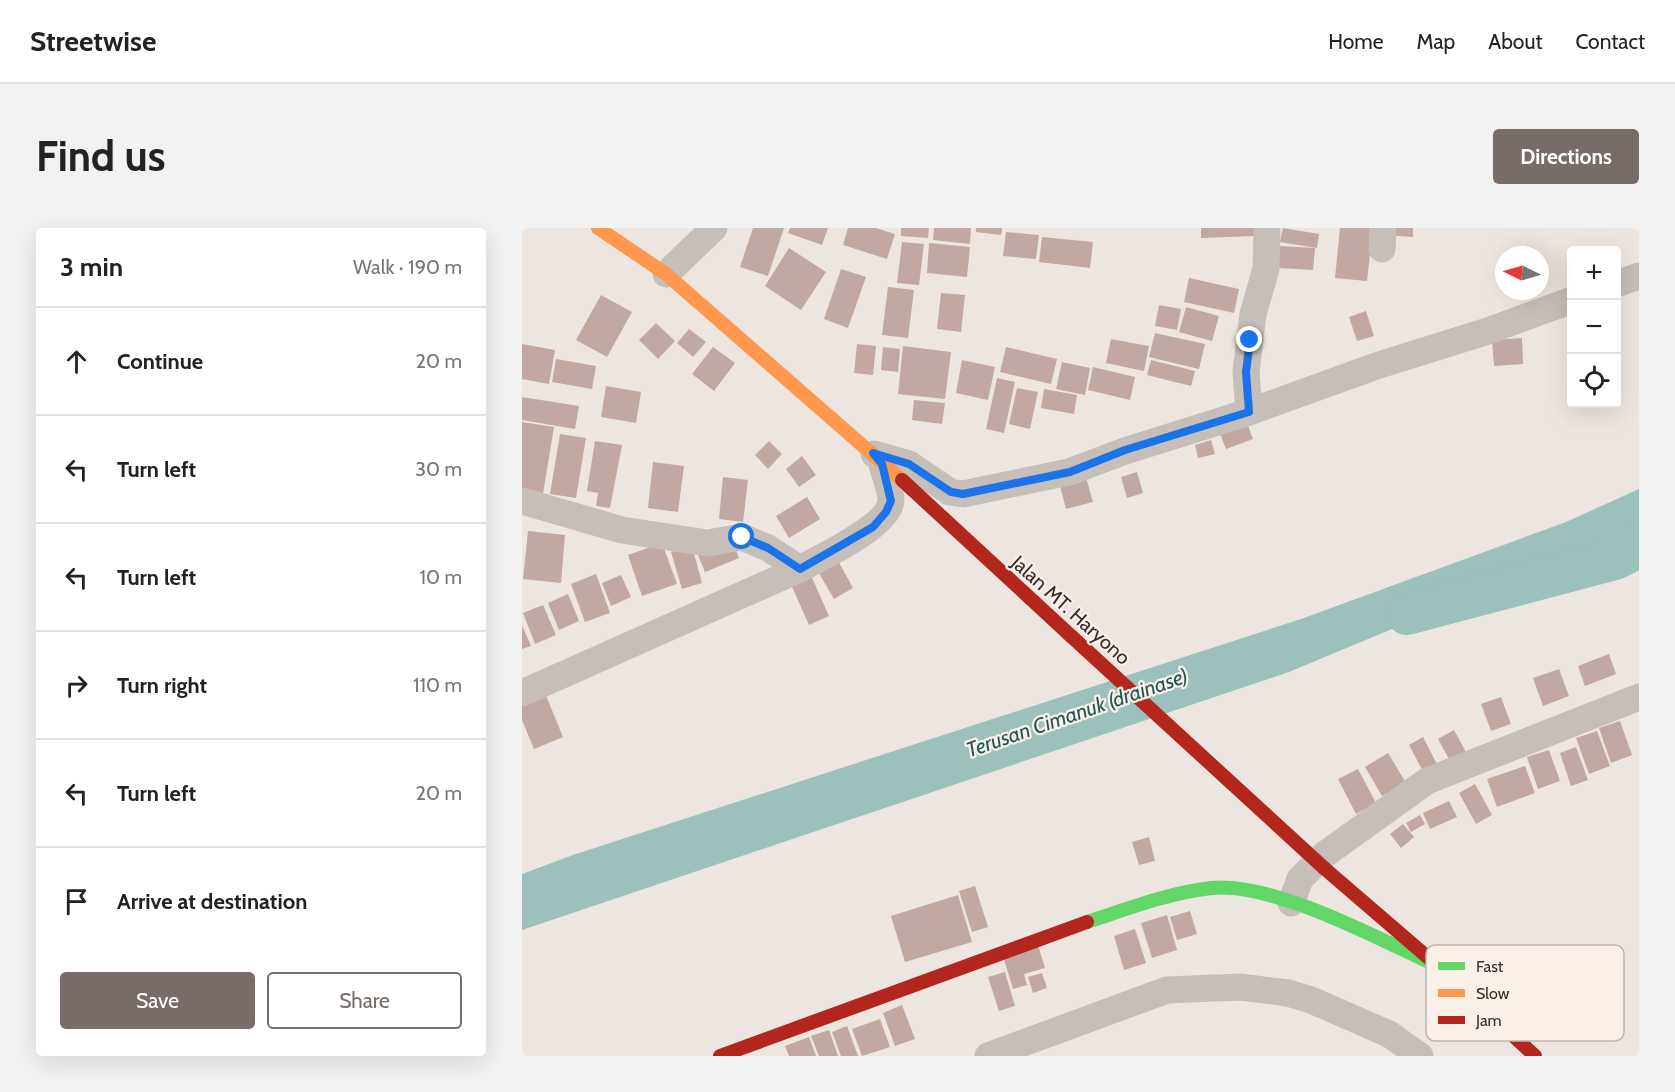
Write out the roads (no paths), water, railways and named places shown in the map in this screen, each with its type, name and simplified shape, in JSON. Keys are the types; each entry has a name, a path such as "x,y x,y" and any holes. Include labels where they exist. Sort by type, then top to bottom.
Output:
{"main road":[{"name":"Jalan MT. Haryono","path":"598,228 666,274 877,458 1324,868 1426,956"},
{"path":"720,1056 1082,924 1173,894 1214,888 1246,890 1291,903 1342,922 1426,961"},
{"name":"Jalan MT. Haryono","path":"1519,1041 1535,1056"}],"street":[{"path":"666,274 714,228"},
{"path":"1249,412 1246,372 1253,314 1266,269 1267,228"},
{"path":"1621,283 1639,276"},
{"path":"522,693 800,569 873,527 886,512 891,501 877,458 909,464 951,492 963,494 1070,472 1125,450 1249,412 1379,365 1488,331 1567,302"},
{"path":"522,501 622,530 706,543 742,537 768,548 800,569"},
{"path":"1291,903 1300,879 1324,855 1427,781 1639,697"},
{"path":"988,1056 1167,990 1240,987 1288,993 1311,1000 1389,1034 1420,1056"}],"water":[{"path":"1639,489 1639,526 1289,672 522,930 522,874 573,855 1301,619 1566,522"}],"waterway":[{"name":"Terusan Cimanuk (drainase)","path":"1407,614 1615,559 1639,547"}]}
